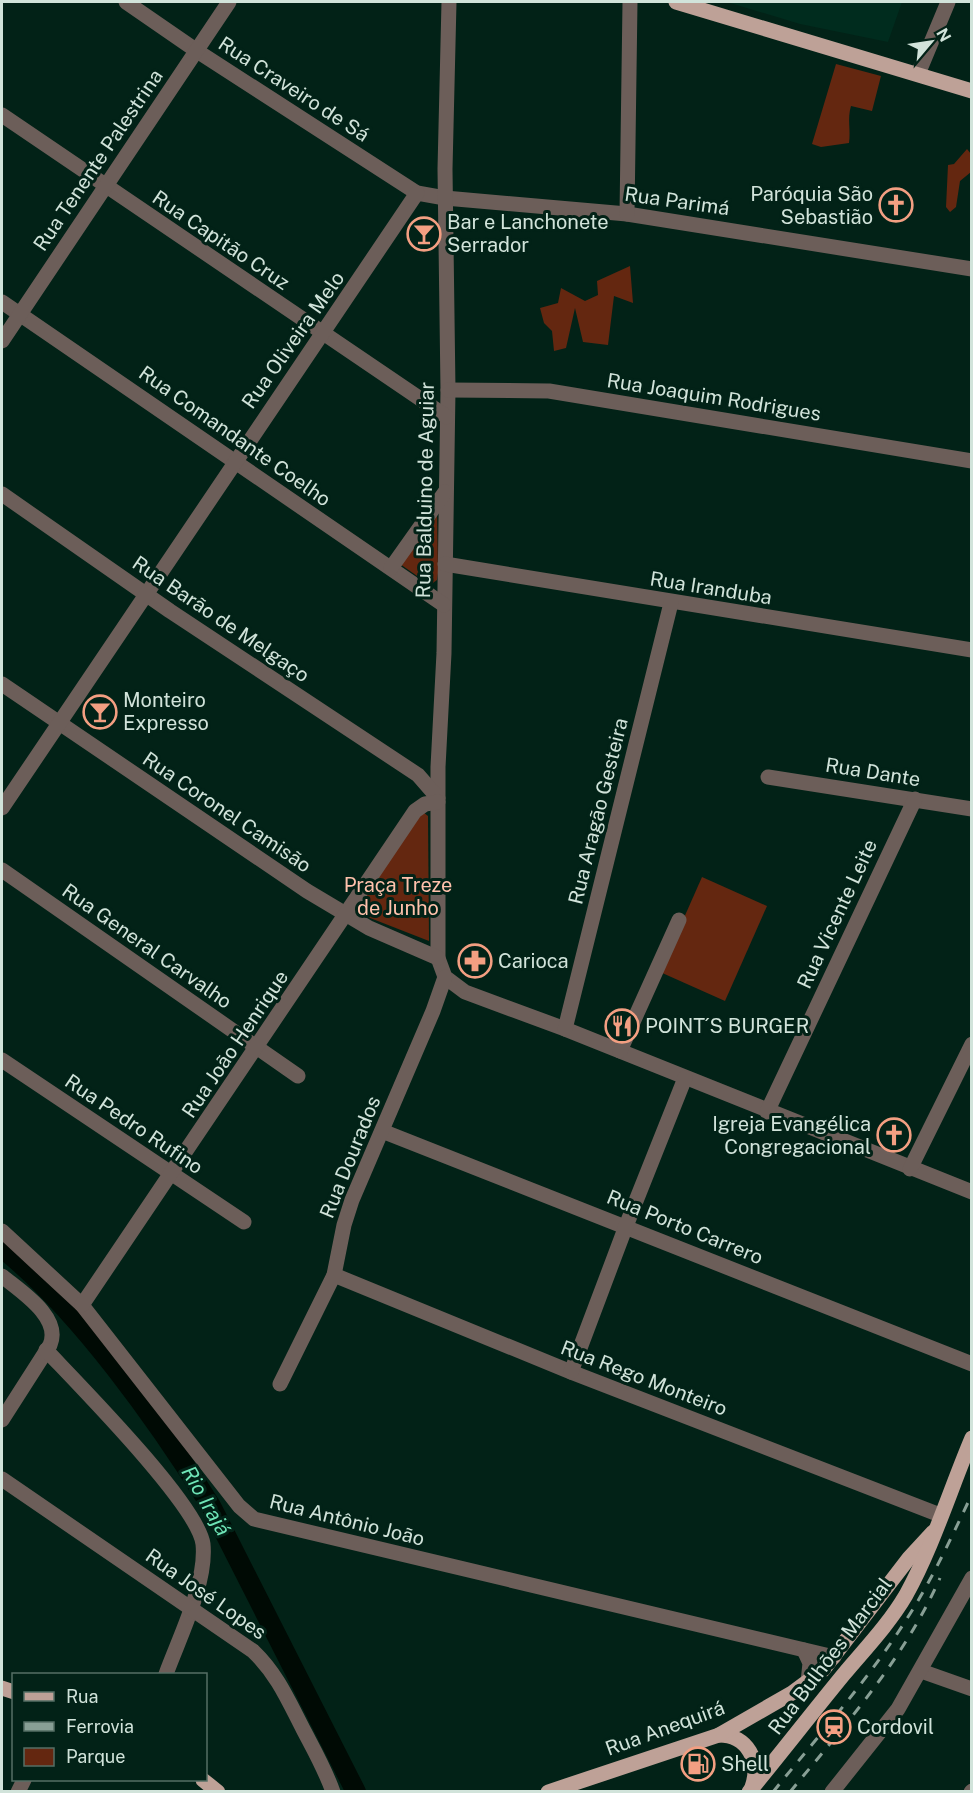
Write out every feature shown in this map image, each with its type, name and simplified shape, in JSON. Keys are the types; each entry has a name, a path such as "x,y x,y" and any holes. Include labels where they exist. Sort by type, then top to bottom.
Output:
{"main road":[{"path":"676,2 972,91"},
{"name":"Rua Bulhões Marcial","path":"750,1789 779,1758 808,1718 890,1619 906,1595 972,1438"},
{"name":"Rua Anequirá","path":"548,1791 719,1735 808,1682 834,1657 909,1558 933,1532"},
{"path":"719,1735 731,1735 748,1748 756,1769 750,1789"},
{"path":"206,1781 218,1791"}],"street":[{"name":"Rua Craveiro de Sá","path":"126,2 197,51 417,193 446,198"},
{"name":"Rua Tenente Palestrina","path":"2,341 229,2"},
{"name":"Rua Balduino de Aguiar","path":"445,977 438,958 438,767 448,390 446,198 449,2"},
{"path":"627,214 630,2"},
{"path":"918,74 948,2"},
{"name":"Rua Capitão Cruz","path":"2,116 447,417"},
{"name":"Rua Oliveira Melo","path":"2,808 417,193"},
{"name":"Rua Parimá","path":"446,198 627,214 972,269"},
{"name":"Rua Comandante Coelho","path":"2,302 444,605"},
{"name":"Rua Joaquim Rodrigues","path":"448,390 549,391 972,461"},
{"path":"391,568 445,492"},
{"name":"Rua Barão de Melgaço","path":"2,494 145,594 420,777 438,800"},
{"name":"Rua Iranduba","path":"445,564 671,603 972,650"},
{"name":"Rua Aragão Gesteira","path":"565,1029 671,603"},
{"name":"Rua Coronel Camisão","path":"2,684 345,915 438,958"},
{"path":"422,806 426,791 420,777 438,767"},
{"name":"Rua Dante","path":"768,777 972,809"},
{"name":"Rua Vicente Leite","path":"767,1112 915,799"},
{"path":"422,806 438,800"},
{"name":"Rua João Henrique","path":"82,1305 257,1049 345,915 422,806"},
{"name":"Rua General Carvalho","path":"2,870 298,1076"},
{"path":"620,1051 679,920"},
{"path":"445,977 465,992 565,1029 767,1112 972,1192"},
{"name":"Rua Dourados","path":"280,1384 334,1275 347,1212 445,977"},
{"path":"910,1168 972,1044"},
{"name":"Rua Pedro Rufino","path":"2,1060 244,1222"},
{"path":"571,1372 685,1078"},
{"name":"Rua Porto Carrero","path":"382,1131 972,1364"},
{"name":"Rua Antônio João","path":"2,1231 82,1305 245,1514 261,1523 834,1657"},
{"name":"Rua Rego Monteiro","path":"334,1275 571,1372 940,1515"},
{"path":"2,1276 41,1312 50,1323 53,1333 46,1350 2,1420"},
{"path":"46,1350 126,1436 195,1522 203,1544 203,1558 190,1607 166,1673"},
{"name":"Rua José Lopes","path":"2,1479 253,1651 276,1676 320,1759 333,1791"},
{"path":"832,1791 898,1709 972,1578"},
{"path":"804,1650 810,1663 808,1682"},
{"path":"921,1671 972,1689"}],"shaded area":[{"path":"727,2 902,2 888,42 800,24"}],"green space":[{"path":"836,64 881,76 872,111 851,106 849,143 821,147 812,144"},
{"path":"967,149 971,154 971,172 960,181 956,207 950,212 946,207 948,165 954,164"},
{"path":"630,266 633,303 614,296 608,345 583,342 575,308 566,348 554,351 552,331 544,323 540,308 558,303 561,288 585,301 598,295 597,281"},
{"path":"437,509 438,573 437,580 430,585 400,564"},
{"name":"Praça Treze de Junho","path":"423,812 428,816 429,941 365,916 360,910 359,901"},
{"path":"702,877 767,906 725,1001 660,972"}],"waterway":[{"name":"Rio Irajá","path":"2,1248 31,1273 88,1334 142,1403 190,1473 211,1506 356,1792"}],"railway":[{"path":"773,1792 893,1640 926,1587 972,1494"},
{"path":"790,1792 853,1716 891,1663 926,1608 940,1578"}],"place":[{"name":"Paróquia São Sebastião","path":"896,205"},
{"name":"Bar e Lanchonete Serrador","path":"424,234"},
{"name":"Monteiro Expresso","path":"100,712"},
{"name":"Carioca","path":"475,961"},
{"name":"POINT´S BURGER","path":"622,1026"},
{"name":"Igreja Evangélica Congregacional","path":"894,1135"},
{"name":"Cordovil","path":"834,1727"},
{"name":"Shell","path":"698,1764"}]}
